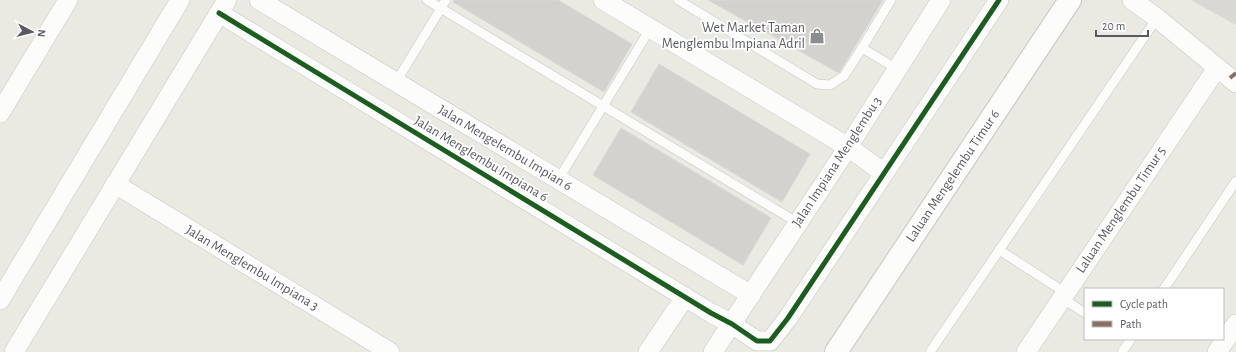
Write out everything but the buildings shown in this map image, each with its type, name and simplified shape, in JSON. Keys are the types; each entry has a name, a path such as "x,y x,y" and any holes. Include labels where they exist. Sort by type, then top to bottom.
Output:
{"street":[{"path":"0,113 68,0"},
{"path":"0,300 180,0"},
{"name":"Jalan Mengelembu Impian 6","path":"259,0 751,295"},
{"path":"604,0 848,148 884,173 998,0"},
{"name":"Jalan Impiana Menglembu 3","path":"732,324 848,148 942,0"},
{"name":"Laluan Mengelembu Timur 6","path":"836,352 1070,0"},
{"path":"1132,0 1157,18 1236,83"},
{"path":"14,352 114,184 223,7"},
{"name":"Jalan Menglembu Impiana 6","path":"223,7 757,341 770,341 788,318 884,173"},
{"name":"Laluan Menglembu Timur 5","path":"1026,352 1217,68"},
{"name":"Jalan Menglembu Impiana 3","path":"114,184 390,352"},
{"path":"648,352 685,297"},
{"path":"712,352 732,324"},
{"path":"1217,352 1236,324"}],"lane":[{"path":"427,0 798,223"},
{"path":"396,82 446,0"},
{"path":"678,0 817,84 830,85 844,76 891,0"},
{"path":"930,352 1157,18"},
{"path":"558,180 650,29"},
{"path":"862,48 898,69"},
{"path":"1165,288 1236,181"},
{"path":"999,250 1064,295 1084,312"},
{"path":"1122,352 1128,340"}],"shaded area":[{"path":"1191,0 1236,0 1236,25"}],"marked path":[{"path":"1230,78 1236,73"}],"cycle path":[{"path":"219,13 711,313 732,324 757,341 770,341 788,318 999,0"}],"place":[{"name":"Wet Market Taman Menglembu Impiana Adril","path":"817,36"}]}
